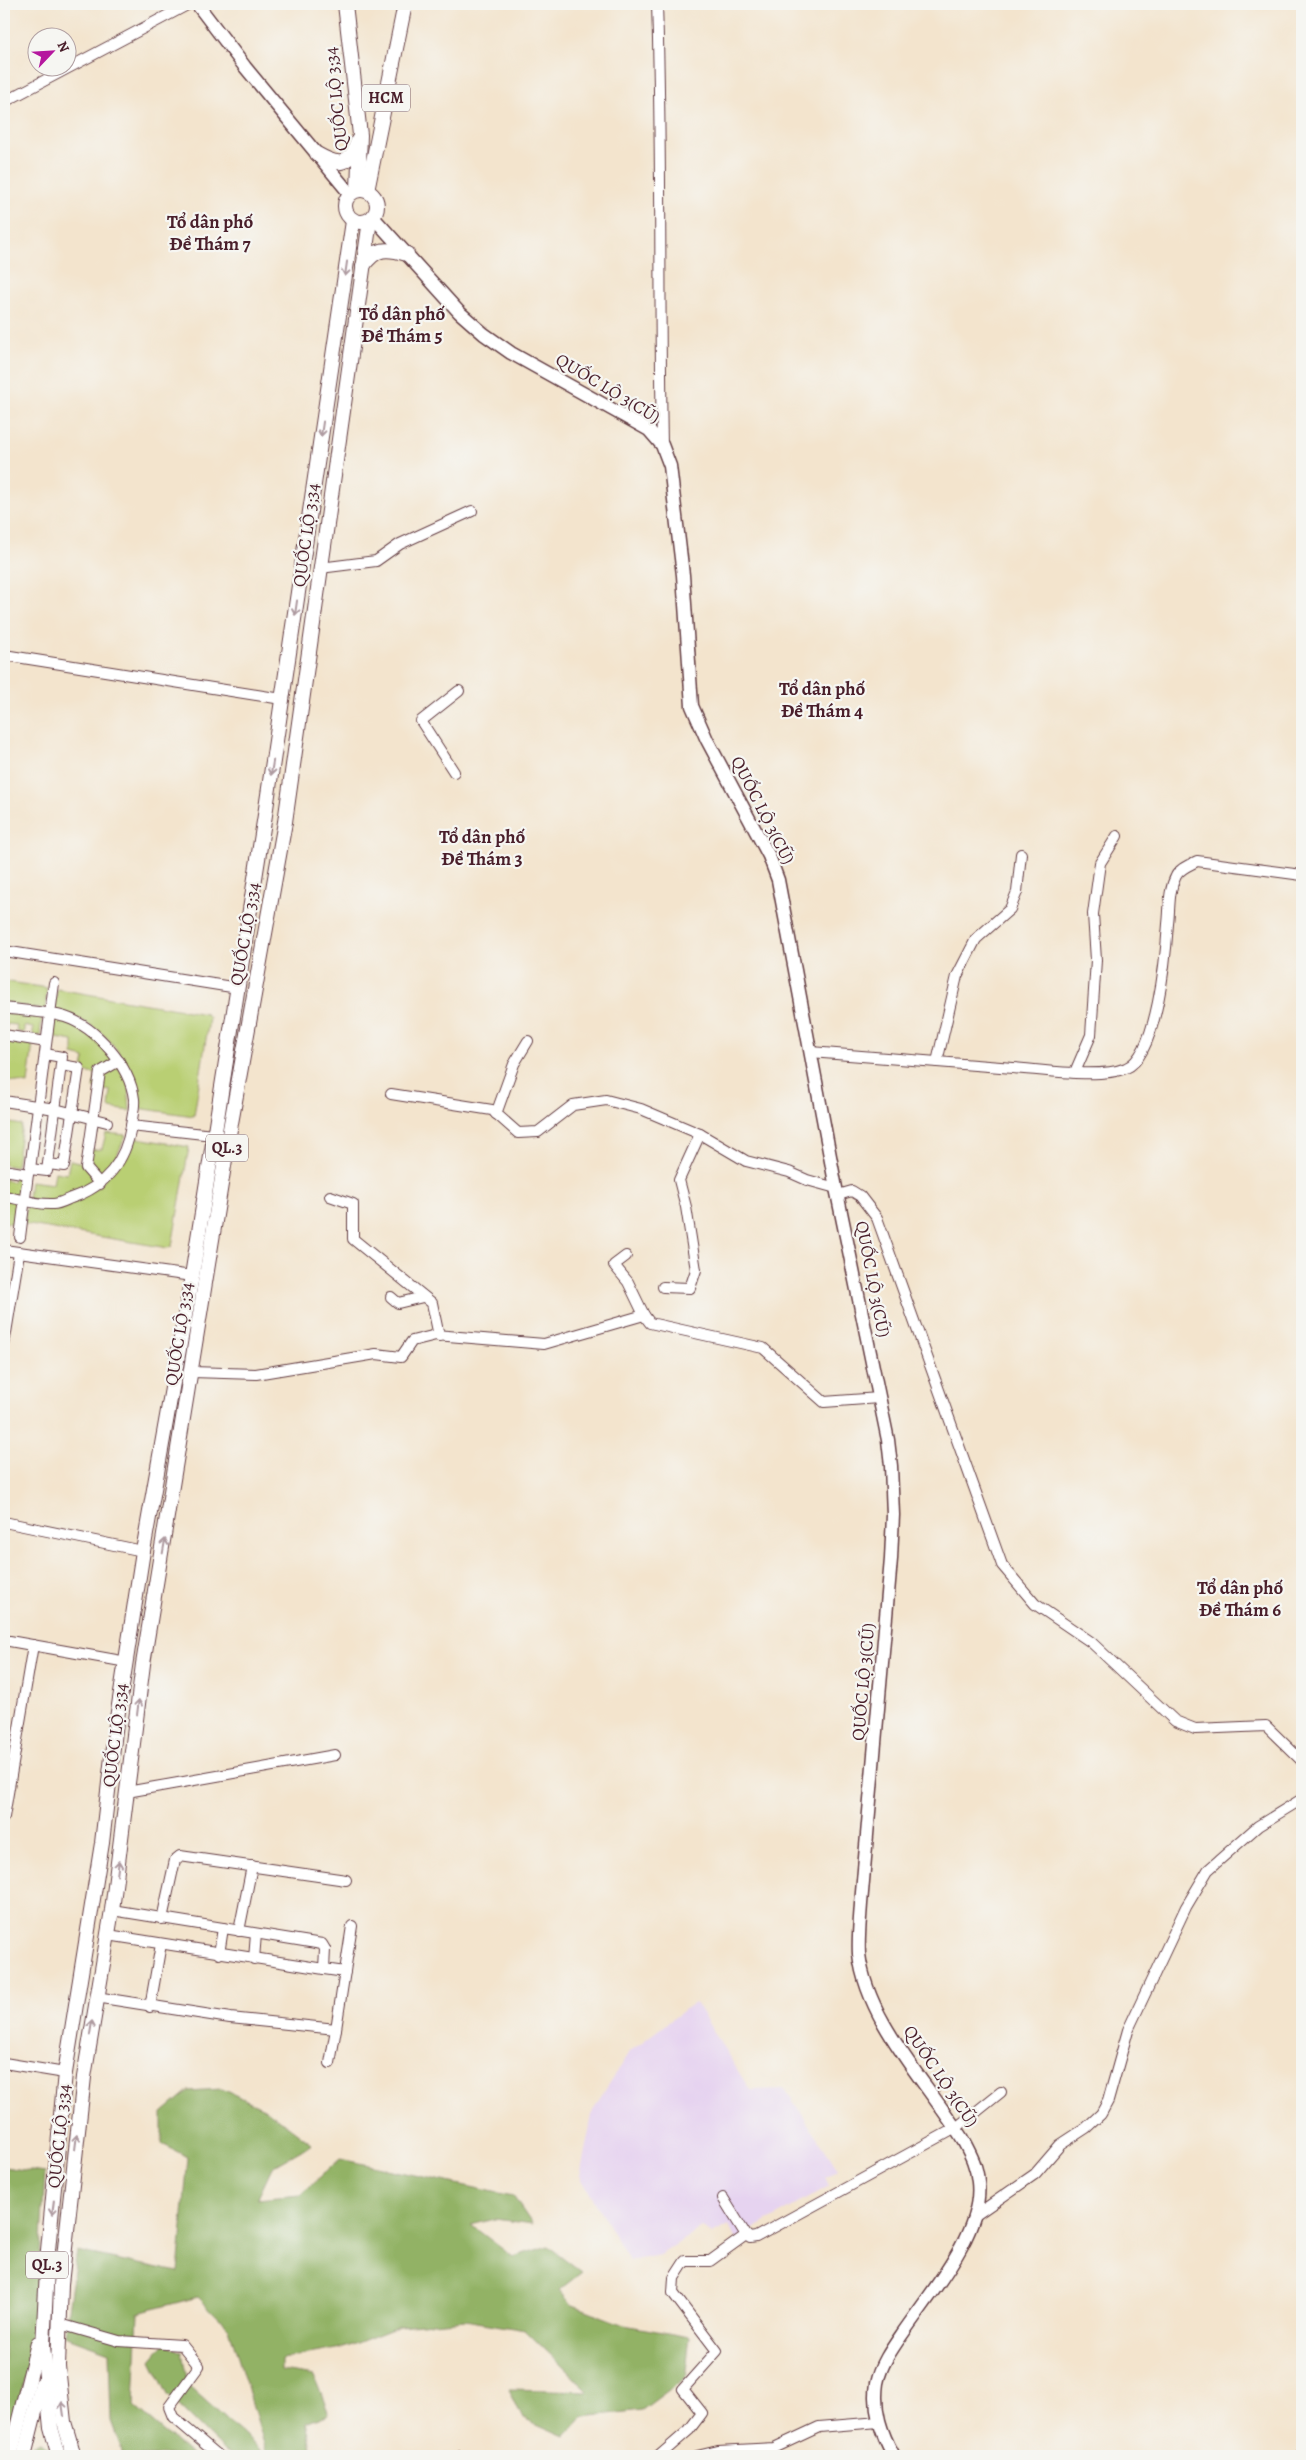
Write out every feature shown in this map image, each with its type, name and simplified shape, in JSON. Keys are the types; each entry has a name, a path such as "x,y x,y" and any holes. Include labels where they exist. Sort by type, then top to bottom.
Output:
{"highway":[{"name":"QUỐC LỘ 3;34","path":"345,4 360,135 358,192"},
{"name":"HCM","path":"353,220 345,210 345,202 358,192 405,4"},
{"path":"317,154 331,162 341,163 352,156 360,135"},
{"name":"HCM","path":"358,192 376,200 376,209 371,218"},
{"path":"353,220 362,222 371,218"},
{"name":"QUỐC LỘ 3;34","path":"74,2456 64,2422 58,2366 61,2284 84,2077 112,1910 143,1664 254,990 285,818 371,218"},
{"name":"QUỐC LỘ 3;34","path":"59,2456 51,2428 44,2377 44,2320 48,2250 65,2073 102,1844 108,1790 143,1551 192,1276 265,815 353,220"},
{"path":"363,266 370,255 380,251 391,250 407,254"},
{"path":"265,815 285,818"},
{"path":"238,988 254,990"},
{"path":"192,1276 206,1279"},
{"path":"143,1551 159,1572"},
{"path":"108,1790 127,1792"},
{"path":"65,2073 84,2077"},
{"path":"18,2453 44,2320"},
{"path":"18,2453 60,2324"},
{"path":"18,2453 40,2438 51,2443 59,2456"}],"main road":[{"path":"198,4 245,67 317,154 358,192"},
{"name":"QUỐC LỘ 3(CŨ)","path":"371,218 407,254 459,312 484,334 511,353 649,430 662,445 670,466 683,575 692,706 707,740 769,856 778,880 890,1457 893,1515 861,1904 860,1954 870,1994 887,2028 956,2128 973,2159 977,2172 978,2197 974,2217 966,2235 948,2267 888,2354 880,2373 876,2397 879,2422 884,2440 894,2456"}],"street":[{"path":"4,102 189,4"},
{"path":"657,4 660,114 659,328 662,445"},
{"path":"320,568 376,561 400,544 472,511"},
{"path":"4,655 282,700"},
{"path":"454,772 422,721 458,691"},
{"path":"1075,1072 1091,1035 1096,960 1093,914 1100,862 1117,836"},
{"path":"937,1062 957,976 976,939 1010,909 1017,892 1021,854"},
{"path":"810,1052 1075,1072 1103,1072 1127,1068 1137,1060 1146,1048 1161,987 1169,899 1176,875 1185,867 1197,861 1302,875"},
{"path":"4,951 238,988"},
{"path":"20,1237 23,1200 29,1172 54,983"},
{"path":"4,1008 66,1018 95,1035 119,1061 130,1080 134,1101 128,1143 120,1160 100,1184 82,1195 54,1204 4,1196"},
{"path":"4,1035 46,1042"},
{"path":"496,1114 514,1064 528,1041"},
{"path":"4,1170 47,1171 62,1057 45,1054"},
{"path":"100,1184 86,1168 100,1072 119,1061"},
{"path":"48,1164 64,1166 79,1068 61,1065"},
{"path":"391,1094 492,1110 518,1133 538,1132 572,1105 606,1100 642,1109 700,1134 746,1161 789,1172 837,1191 852,1191 860,1196 877,1218 1002,1565 1035,1604 1091,1642 1176,1721 1195,1729 1266,1726 1302,1761"},
{"path":"4,1101 55,1109 107,1122"},
{"path":"130,1126 214,1135"},
{"path":"663,1287 690,1288 696,1270 686,1207 679,1180 700,1134"},
{"path":"330,1196 352,1204 353,1239 432,1303 439,1336"},
{"path":"4,1250 192,1276"},
{"path":"4,1345 19,1253"},
{"path":"626,1256 614,1265 628,1282 644,1315 650,1323 763,1348 824,1402 879,1398"},
{"path":"391,1297 398,1303 424,1297"},
{"path":"192,1372 256,1374 376,1354 401,1357 412,1341 439,1336 544,1344 644,1315"},
{"path":"4,1522 143,1551"},
{"path":"4,1640 127,1662"},
{"path":"4,1817 33,1645"},
{"path":"127,1792 335,1755"},
{"path":"974,2217 1034,2174 1060,2145 1086,2128 1101,2114 1108,2100 1128,2030 1186,1907 1208,1870 1258,1826 1302,1800"},
{"path":"162,1919 175,1860 183,1855 346,1880"},
{"path":"239,1931 252,1866"},
{"path":"112,1910 322,1944 325,1947 324,1969"},
{"path":"330,2063 352,1926"},
{"path":"219,1954 223,1928"},
{"path":"254,1959 256,1934"},
{"path":"108,1935 219,1954 345,1972"},
{"path":"150,2007 161,1944"},
{"path":"96,1997 150,2007 336,2029"},
{"path":"4,2063 65,2073"},
{"path":"723,2198 746,2235 750,2238 756,2237 956,2128 1001,2092"},
{"path":"659,2456 689,2430 702,2413 683,2389 717,2351 672,2293 674,2278 684,2261 710,2261 746,2235"},
{"path":"60,2324 119,2341 182,2345 199,2366 169,2407 173,2417 219,2456"},
{"path":"697,2456 718,2451 774,2448 820,2427 879,2422"}],"shaded area":[{"path":"695,2002 750,2090 785,2089 838,2169 825,2177 829,2186 736,2239 729,2225 712,2234 702,2227 660,2255 629,2261 580,2176 593,2110 629,2052"}],"green space":[{"path":"4,981 47,988 45,1010 4,1003"},
{"path":"57,989 206,1014 209,1017 208,1026 194,1116 137,1108 129,1073 113,1044 102,1033 88,1024 72,1016 54,1011"},
{"path":"4,1010 42,1016 40,1036 33,1035 33,1028 24,1026 24,1033 16,1031 17,1025 7,1024 6,1030 4,1029"},
{"path":"53,1017 93,1035 108,1050 128,1082 130,1111 109,1108 111,1091 93,1088 96,1074 82,1072 85,1058 73,1055 73,1041 52,1037"},
{"path":"4,1037 33,1042 28,1084 4,1080"},
{"path":"4,1122 22,1125 16,1167 4,1165"},
{"path":"106,1133 126,1135 114,1162 96,1184 53,1202 28,1199 30,1181 53,1184 55,1172 67,1174 70,1160 83,1163 91,1150 102,1149"},
{"path":"132,1137 189,1147 172,1246 168,1248 24,1224 27,1204 45,1206 100,1186"},
{"path":"4,1173 6,1174 5,1180 13,1182 15,1175 23,1176 19,1196 4,1193"},
{"path":"4,1199 19,1202 16,1224 4,1222"},
{"path":"222,2089 264,2108 312,2144 272,2167 257,2199 300,2195 340,2159 513,2196 532,2224 495,2219 471,2225 513,2257 548,2246 582,2272 559,2290 572,2305 624,2325 690,2337 685,2378 642,2410 583,2417 564,2437 523,2419 509,2389 588,2391 525,2330 465,2320 400,2326 347,2347 281,2359 281,2371 314,2376 329,2414 306,2423 314,2456 268,2456 229,2328 198,2297 138,2313 134,2406 192,2456 124,2456 111,2421 109,2352 64,2336 77,2251 178,2272 188,2157 162,2144 162,2113 188,2091"},
{"path":"4,2167 45,2173 35,2339 4,2456"},
{"path":"165,2343 182,2352 188,2385 267,2456 234,2456 225,2451 168,2395 151,2360"},
{"path":"41,2442 49,2448 51,2456 26,2456 33,2445"}],"district":[{"name":"Tổ dân phố Đề Thám 7","path":"210,233"},
{"name":"Tổ dân phố Đề Thám 5","path":"402,325"},
{"name":"Tổ dân phố Đề Thám 4","path":"822,700"},
{"name":"Tổ dân phố Đề Thám 3","path":"482,848"},
{"name":"Tổ dân phố Đề Thám 6","path":"1240,1599"}]}
